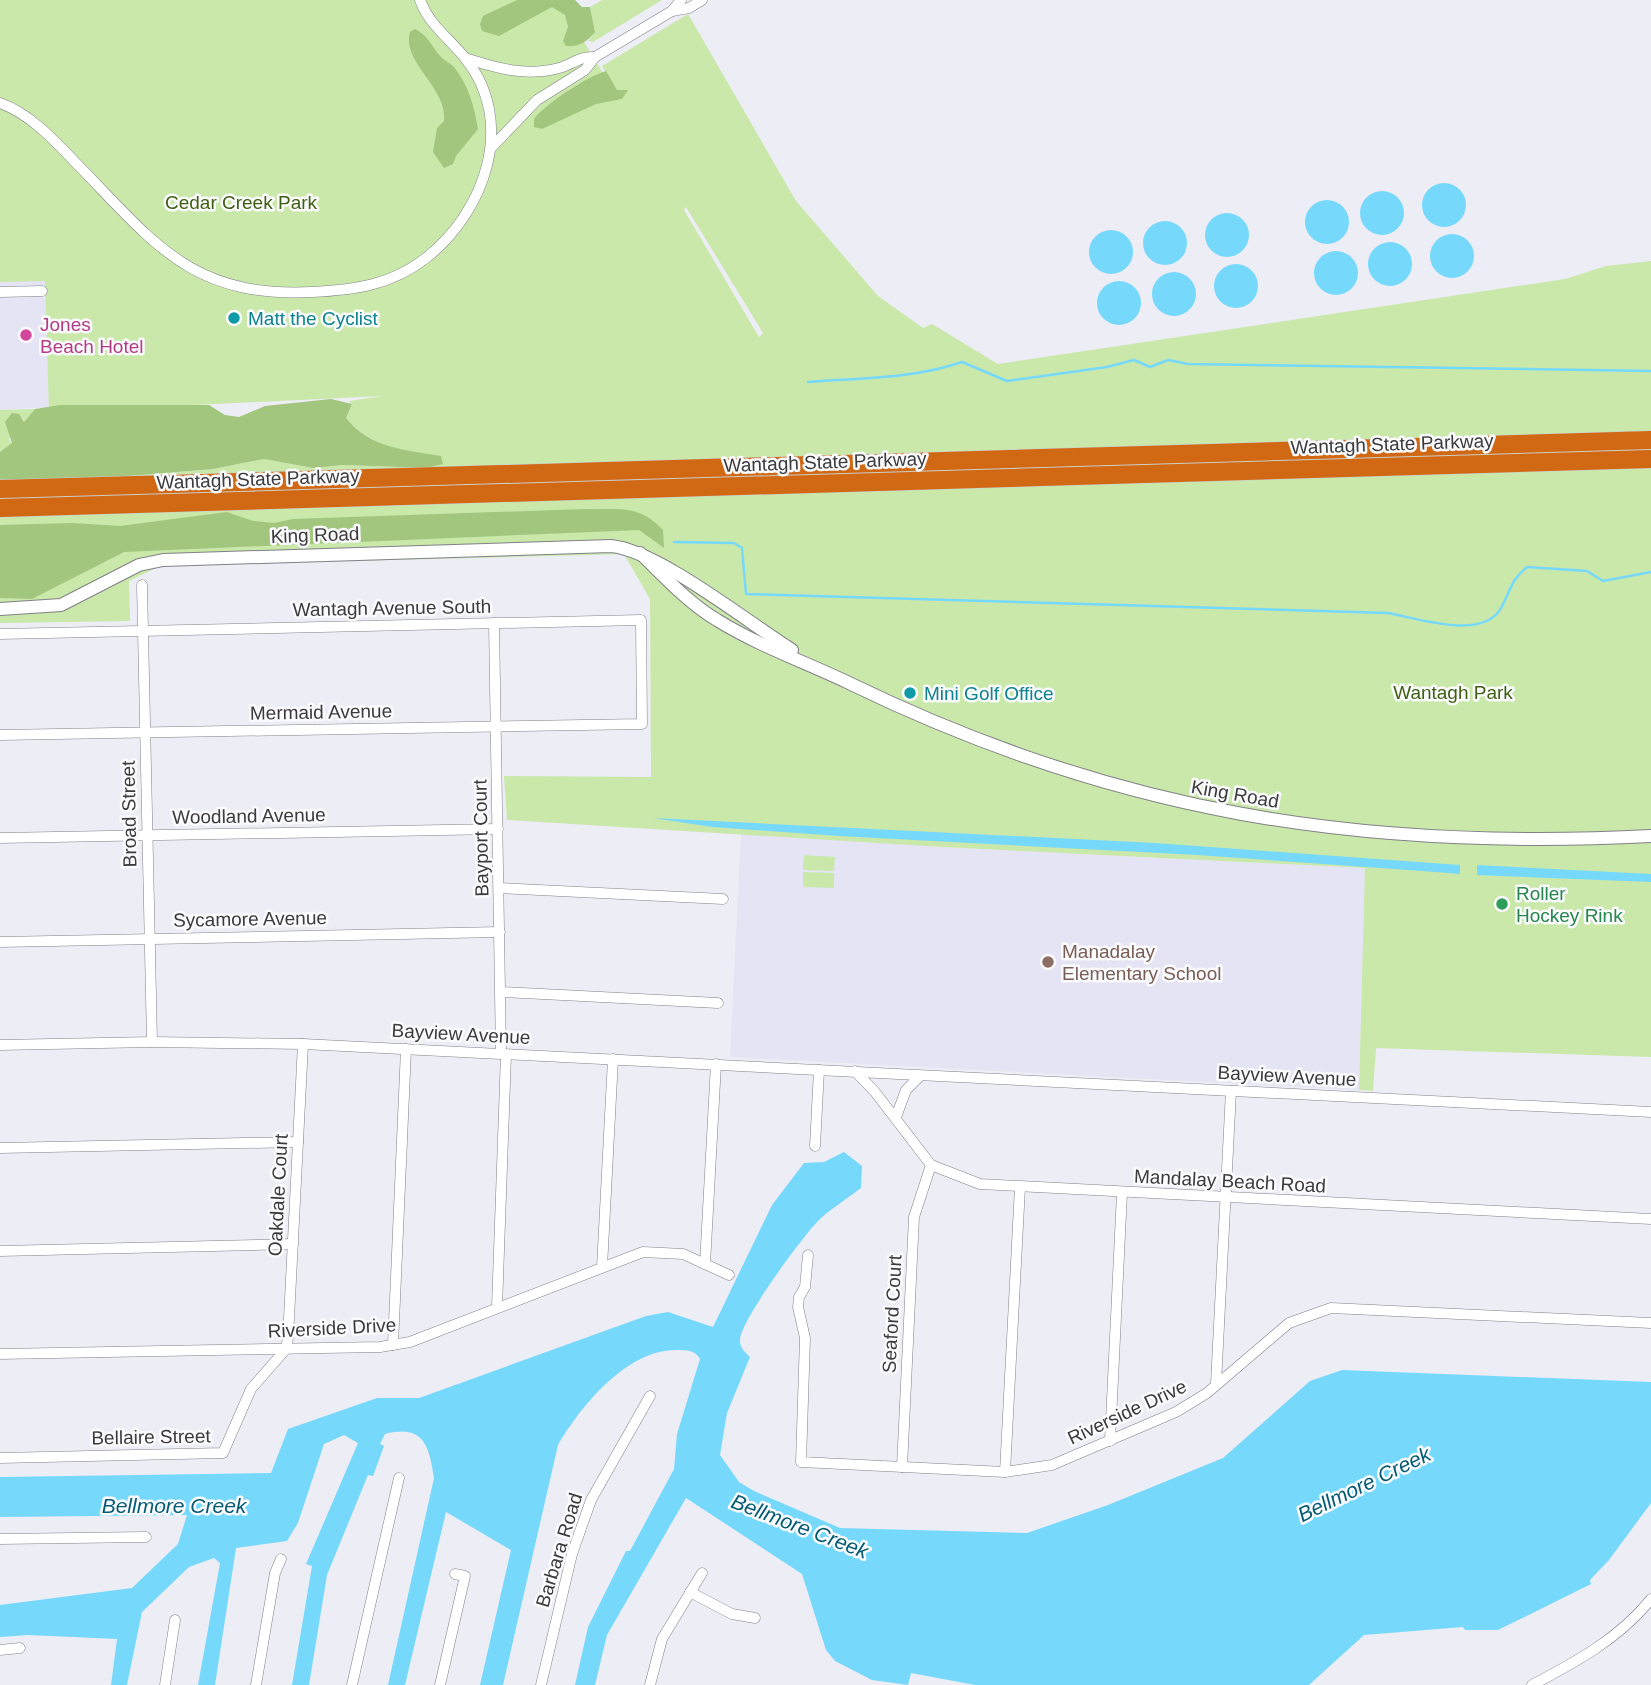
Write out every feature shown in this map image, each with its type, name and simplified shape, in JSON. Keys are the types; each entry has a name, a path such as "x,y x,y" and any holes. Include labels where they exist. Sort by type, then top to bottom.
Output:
{"highway":[{"name":"Wantagh State Parkway","path":"0,489 1651,440"},
{"name":"Wantagh State Parkway","path":"0,508 1651,459"}],"street":[{"path":"0,103 45,132 161,249 217,282 271,293 361,288 390,279 421,262 462,222 482,184 491,148 486,98 466,58 430,20 420,0"},
{"path":"491,148 523,112 585,70 595,57 672,11 681,0"},
{"path":"672,11 689,8 702,0"},
{"path":"466,58 507,71 534,72 557,69 584,56 595,57"},
{"path":"0,292 42,291"},
{"name":"King Road","path":"0,609 61,605 139,565 163,559 601,545 626,548 640,553 717,620 959,734 1078,776 1194,807 1298,824 1416,836 1517,840 1651,836"},
{"name":"Broad Street","path":"142,585 152,1042"},
{"name":"Wantagh Avenue South","path":"0,634 641,620 642,724"},
{"name":"Bayport Court","path":"494,623 504,1053 497,1307"},
{"name":"Mermaid Avenue","path":"0,735 642,724"},
{"name":"Woodland Avenue","path":"0,838 498,829"},
{"path":"499,888 723,900"},
{"name":"Sycamore Avenue","path":"0,942 500,932"},
{"path":"501,992 718,1003"},
{"name":"Bayview Avenue","path":"0,1045 152,1042 303,1044 1651,1112"},
{"name":"Oakdale Court","path":"286,1349 303,1044"},
{"path":"393,1345 406,1049"},
{"path":"602,1267 613,1059"},
{"path":"705,1264 716,1064"},
{"path":"815,1146 819,1070"},
{"path":"855,1071 896,1117 932,1165"},
{"path":"896,1117 906,1090 920,1076"},
{"path":"1216,1384 1231,1091"},
{"path":"0,1148 298,1142"},
{"name":"Mandalay Beach Road","path":"932,1165 980,1184 1651,1219"},
{"name":"Seaford Court","path":"902,1467 914,1217 932,1165"},
{"path":"1005,1472 1020,1187"},
{"path":"1110,1441 1122,1193"},
{"path":"0,1251 293,1244"},
{"name":"Riverside Drive","path":"0,1354 393,1345 421,1338 636,1254 656,1251 683,1254 729,1275"},
{"name":"Riverside Drive","path":"808,1255 805,1287 799,1297 798,1307 805,1338 801,1462 1005,1472 1052,1465 1176,1412 1216,1384 1289,1323 1331,1308 1651,1323"},
{"name":"Bellaire Street","path":"0,1458 223,1453 251,1389 286,1349"},
{"name":"Barbara Road","path":"541,1685 572,1554 591,1500 650,1396"},
{"path":"352,1685 399,1478"},
{"path":"0,1539 146,1537"},
{"path":"256,1685 275,1573 281,1559"},
{"path":"650,1685 662,1639 702,1573"},
{"path":"440,1685 465,1576 455,1574"},
{"path":"690,1592 732,1614 755,1618"},
{"path":"1532,1685 1622,1630 1651,1599"},
{"path":"165,1685 175,1620"},
{"path":"0,1650 20,1648"}],"shaded area":[{"path":"45,280 49,407 0,410 0,282"},
{"name":"Manadalay Elementary School","path":"741,833 942,847 1365,868 1359,1090 730,1057"}],"green space":[{"name":"Cedar Creek Park","path":"0,0 559,0 619,100 622,99 602,66 688,14 796,201 878,296 923,328 932,324 998,364 1565,279 1606,266 1651,261 1651,434 116,477 213,469 264,459 313,468 343,465 427,468 442,464 378,442 366,436 346,418 352,404 349,401 382,396 49,412 45,281 0,282","holes":["686,207 763,333 759,337 684,210"]},
{"path":"517,0 575,0 582,7 590,7 595,32 582,43 566,46 563,41 568,27 565,15 552,7 499,36 482,31 480,24 483,16"},
{"path":"602,0 662,0 593,42 588,41 595,32 590,7"},
{"path":"415,29 424,35 464,81 478,129 456,156 453,164 444,168 433,152 437,128 444,121 443,109 433,86 412,54 410,32"},
{"path":"606,71 617,90 628,90 622,99 596,104 542,129 534,127 534,119 547,106 578,84"},
{"path":"331,399 352,404 346,418 366,436 389,446 441,456 443,464 427,468 343,465 313,468 264,459 213,469 116,477 0,480 0,452 12,443 5,422 12,413 19,414 24,422 35,409 60,405 209,405 225,415 239,417 265,406"},
{"path":"35,409 24,422 22,417 9,439 12,444 0,452 0,410"},
{"path":"1651,449 1651,453 0,502 0,498"},
{"name":"Wantagh Park","path":"1651,468 1651,1057 1376,1048 1373,1091 1359,1090 1365,868 942,847 507,820 504,776 651,777 650,599 624,554 160,566 129,581 130,621 0,623 0,517"},
{"path":"585,509 627,510 645,516 663,530 664,548 639,530 124,552 32,599 0,598 0,525 73,523 120,526 227,512 253,521 274,523 293,519"},
{"path":"804,855 835,857 834,871 803,870"},
{"path":"803,872 834,873 834,888 803,887"}],"water":[{"path":"1444,183 1460,189 1466,205 1460,221 1444,227 1428,221 1422,205 1428,189"},
{"path":"1382,191 1397,198 1404,213 1397,228 1382,235 1367,228 1360,213 1367,198"},
{"path":"1327,200 1342,207 1349,222 1342,237 1327,244 1312,237 1305,222 1312,207"},
{"path":"1227,213 1243,219 1249,235 1243,251 1227,257 1211,251 1205,235 1211,219"},
{"path":"1165,221 1180,228 1187,243 1180,258 1165,265 1150,258 1143,243 1150,228"},
{"path":"1111,230 1126,237 1133,252 1126,267 1111,274 1096,267 1089,252 1096,237"},
{"path":"1452,234 1468,240 1474,256 1468,272 1452,278 1436,272 1430,256 1436,240"},
{"path":"1390,242 1405,249 1412,264 1405,279 1390,286 1375,279 1368,264 1375,249"},
{"path":"1336,251 1351,258 1358,273 1351,288 1336,295 1321,288 1314,273 1321,258"},
{"path":"1236,264 1252,270 1258,286 1252,302 1236,308 1220,302 1214,286 1220,270"},
{"path":"1174,272 1189,279 1196,294 1189,309 1174,316 1159,309 1152,294 1159,279"},
{"path":"1119,281 1134,288 1141,303 1134,318 1119,325 1104,318 1097,303 1104,288"},
{"path":"653,818 1155,843 1460,865 1460,874 1197,855 839,836 712,827"},
{"path":"1477,865 1651,874 1651,882 1477,875"},
{"name":"Bellmore Creek","path":"844,1152 862,1166 861,1188 828,1212 810,1230 751,1314 740,1339 741,1347 750,1357 727,1413 720,1455 739,1482 754,1491 840,1528 1027,1533 1108,1505 1223,1458 1310,1381 1342,1370 1651,1382 1651,1503 1609,1560 1590,1580 1591,1584 1498,1630 1465,1630 1463,1627 1364,1635 1309,1685 975,1685 911,1673 908,1685 872,1680 835,1661 826,1650 802,1574 686,1498 607,1635 595,1685 575,1685 588,1627 626,1551 630,1551 674,1469 677,1434 700,1359 693,1352 677,1350 658,1352 623,1369 607,1382 579,1414 558,1445 503,1685 480,1685 511,1550 446,1512 405,1685 388,1685 434,1478 427,1447 416,1435 408,1432 385,1434 380,1444 384,1446 373,1476 368,1475 327,1575 309,1685 292,1685 312,1566 306,1564 358,1443 344,1435 324,1444 298,1523 287,1541 236,1548 215,1685 198,1685 220,1563 214,1558 189,1567 142,1612 127,1685 111,1685 117,1639 28,1635 0,1637 0,1605 132,1588 178,1544 187,1515 0,1517 0,1477 271,1473 288,1429 377,1398 419,1398 646,1316 668,1312 713,1327 772,1205 804,1163 824,1162"}],"waterway":[{"path":"808,382 905,375 962,362 1007,381 1107,367 1134,360 1150,367 1168,360 1188,364 1651,371"},
{"path":"674,542 734,543 742,548 746,594 1388,613 1449,625 1480,623 1492,618 1501,608 1514,581 1527,567 1587,571 1603,581 1651,572"}],"place":[{"name":"Matt the Cyclist","path":"234,318"},
{"name":"Jones Beach Hotel","path":"26,335"},
{"name":"Mini Golf Office","path":"910,693"},
{"name":"Roller Hockey Rink","path":"1502,904"},
{"name":"Manadalay Elementary School","path":"1048,962"}]}
